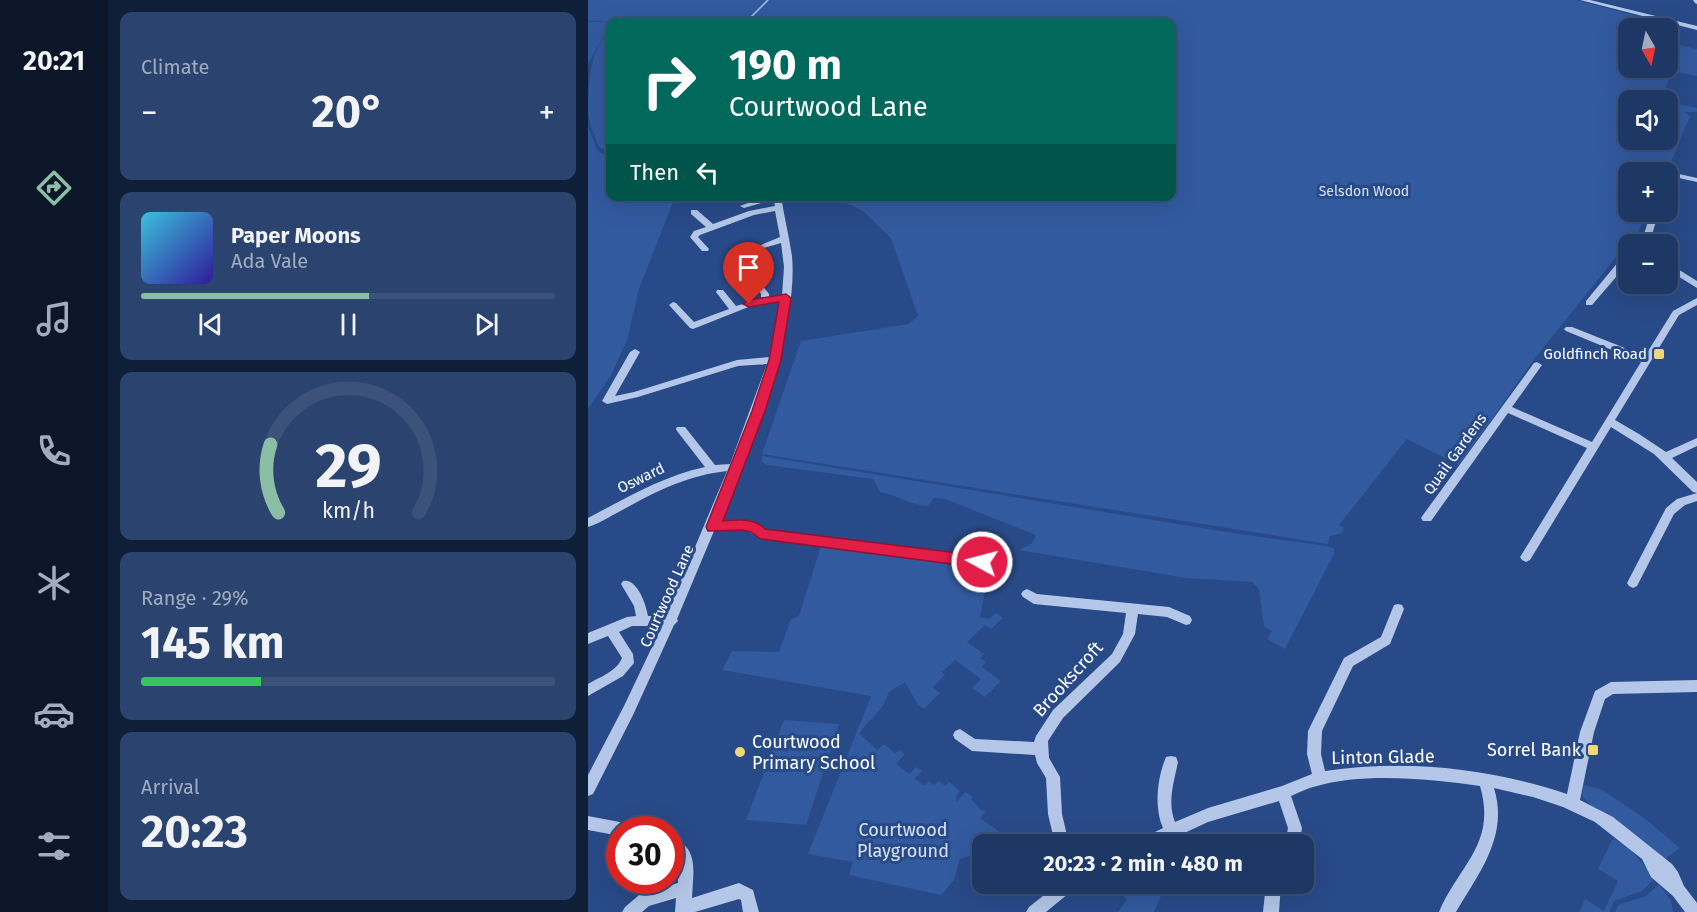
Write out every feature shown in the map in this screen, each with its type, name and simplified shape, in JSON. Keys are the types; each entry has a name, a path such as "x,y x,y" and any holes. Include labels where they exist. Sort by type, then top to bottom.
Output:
{"street":[{"path":"1584,0 1697,28"},
{"path":"1682,176 1697,180"},
{"path":"752,213 742,205 758,201"},
{"name":"Courtwood Lane","path":"588,789 654,661 713,527 758,411 775,360 786,298 788,253 777,201"},
{"path":"705,249 694,237 698,233 752,213 778,208"},
{"path":"694,212 711,227"},
{"path":"760,247 784,238"},
{"path":"1589,303 1618,268"},
{"path":"1678,272 1697,285"},
{"path":"1686,277 1697,273"},
{"path":"765,300 765,294 754,280 768,275"},
{"path":"720,292 730,312"},
{"path":"673,305 691,329 765,300 786,298"},
{"path":"1526,556 1676,313 1697,301"},
{"path":"721,324 730,312"},
{"path":"1569,329 1648,361"},
{"path":"635,352 608,400 619,400 736,363 775,360"},
{"name":"Quail Gardens","path":"1427,518 1537,365"},
{"path":"684,390 690,378"},
{"name":"Quail Gardens","path":"1507,409 1594,447"},
{"path":"1610,422 1642,438 1667,456 1697,489"},
{"path":"681,429 711,467"},
{"path":"1667,456 1697,442"},
{"name":"Osward","path":"588,523 665,483 711,467 735,467"},
{"path":"1633,583 1670,511 1681,502 1697,496"},
{"path":"713,527 742,525 755,527 761,534 982,562 986,547"},
{"path":"627,584 640,605 643,620"},
{"path":"1027,594 1034,599 1169,612 1186,620"},
{"name":"Brookscroft","path":"1041,749 1041,740 1058,714 1116,658 1129,634 1133,608"},
{"path":"1320,778 1314,753 1315,731 1348,662 1386,640 1398,609"},
{"path":"588,639 631,621 672,621"},
{"path":"588,690 621,671 627,664 628,658 610,629"},
{"path":"1572,802 1587,732 1600,695 1611,688 1697,686"},
{"path":"960,735 972,745 1041,749 1042,759 1053,777 1055,813 1060,834"},
{"path":"1171,762 1163,803 1164,819 1173,832"},
{"name":"Linton Glade","path":"1168,834 1207,815 1283,793 1320,778 1406,772 1516,785 1572,802 1617,828 1648,855 1650,864 1665,883 1678,891 1694,910"},
{"path":"1447,912 1490,830 1492,814 1485,781"},
{"path":"1283,793 1295,828 1294,834"},
{"path":"588,823 606,826"},
{"path":"684,853 683,910 738,891 748,895 751,912"},
{"path":"630,912 645,900 685,888"},
{"path":"645,900 646,894"},
{"path":"1034,912 1056,894"},
{"path":"1271,912 1273,894"}],"green space":[{"name":"Selsdon Wood","path":"588,0 1576,0 1644,18 1618,18 1618,78 1669,78 1665,90 1618,90 1618,150 1676,150 1671,162 1618,162 1618,222 1643,222 1637,234 1618,234 1618,255 1535,358 1459,465 1407,439 1339,525 1344,528 1342,533 1330,536 1328,544 762,454 801,341 909,324 918,316 891,238 863,211 842,201 1176,201 1176,18 606,18 606,22 588,21"},
{"path":"588,22 606,22 606,34 588,65"},
{"path":"606,35 606,151 599,147 588,115 591,70"},
{"name":"Selsdon Wood","path":"1678,45 1697,49 1697,76 1678,72"},
{"name":"Selsdon Wood","path":"1678,104 1697,108 1697,112 1684,112 1690,116 1678,145"},
{"path":"588,126 598,152 606,155 606,201 673,201 639,289 627,340 611,375 588,409"},
{"path":"762,456 1233,533 1326,546 1334,548 1334,554 1285,649 1267,639 1272,631 1264,626 1259,589 1252,582 1186,578 1019,550 1032,543 1036,535 945,499 934,498 928,506 914,504 880,492 873,479 767,465 762,462"},
{"name":"Courtwood Playground","path":"821,546 990,566 980,617 989,619 996,613 1003,618 991,629 985,625 967,642 984,654 980,658 986,662 982,667 1001,681 985,697 972,688 981,679 955,660 942,672 945,675 933,687 940,693 924,709 918,705 905,682 889,692 883,706 859,733 877,750 884,744 895,753 900,750 905,754 896,764 909,774 916,767 922,771 915,778 924,786 929,781 934,785 939,781 945,786 949,782 960,791 956,796 956,802 966,792 973,797 971,799 981,810 986,811 980,818 1001,833 972,834 972,855 960,859 954,880 941,895 849,875 853,862 808,854 871,696 722,670 732,651 779,652 791,619 799,616"},
{"path":"784,720 839,724 806,825 746,820"},
{"path":"1583,785 1601,789 1643,817 1680,848 1663,860 1622,824 1590,805 1582,795"},
{"path":"1613,838 1629,848 1655,878 1642,891 1614,901 1610,912 1579,912 1585,899 1604,911 1618,881 1598,869"},
{"path":"1659,884 1671,901 1673,912 1615,912 1618,905 1646,896"},
{"path":"1122,894 1162,894 1154,912 1118,912 1127,900"}],"waterway":[{"path":"750,18 768,0"}],"place":[{"name":"Goldfinch Road","path":"1659,354"},
{"name":"Sorrel Bank","path":"1593,750"},
{"name":"Courtwood Primary School","path":"740,752"}],"route":[{"path":"749,304 786,298 775,360 758,411 713,527 742,525 755,527 761,534 982,562"}]}
